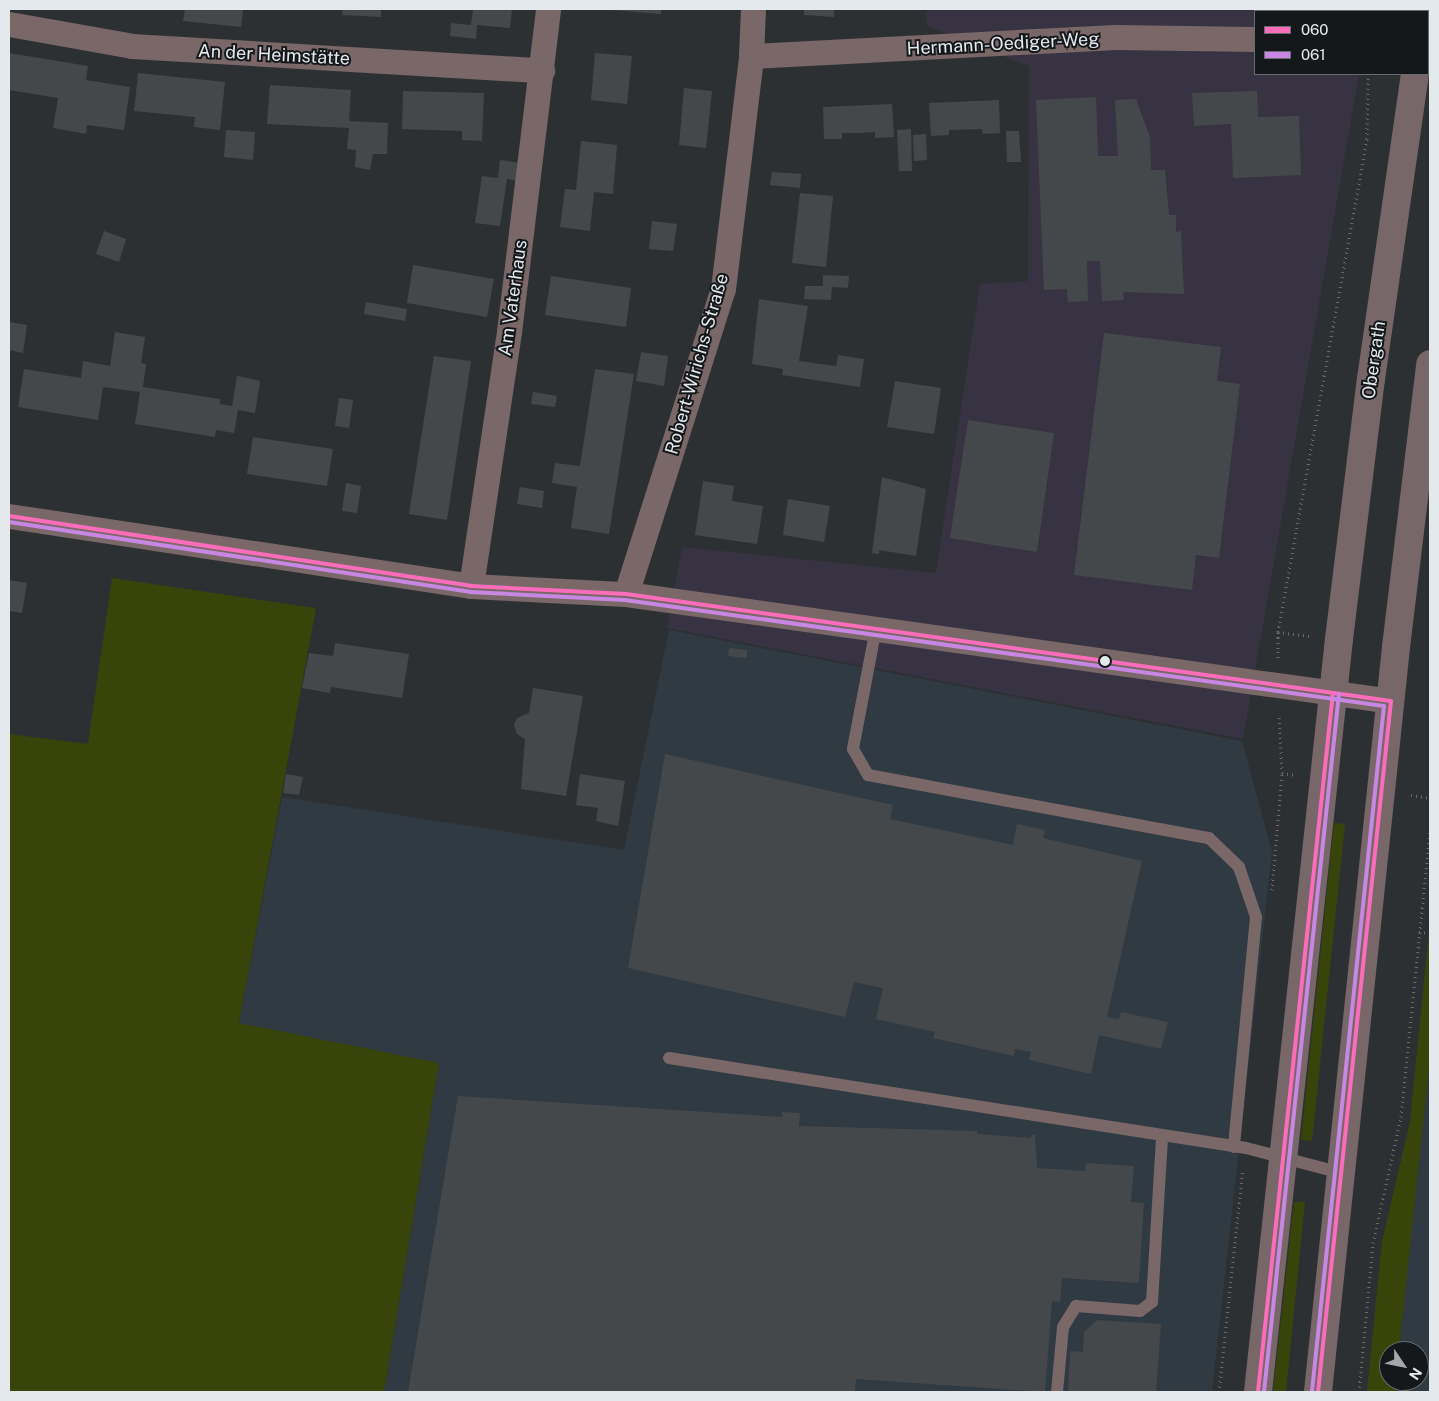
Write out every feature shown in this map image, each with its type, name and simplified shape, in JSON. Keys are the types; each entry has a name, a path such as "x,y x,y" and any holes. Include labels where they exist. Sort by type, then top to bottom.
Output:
{"main road":[{"name":"Obergath","path":"1258,1392 1333,693 1371,380 1415,75"},
{"path":"1318,1392 1391,701 1430,364"}],"street":[{"name":"Am Vaterhaus","path":"471,586 509,332 548,9"},
{"name":"Robert-Wirichs-Straße","path":"626,594 724,289 751,56 753,9"},
{"name":"An der Heimstätte","path":"9,24 132,46 542,70"},
{"name":"Hermann-Oediger-Weg","path":"751,56 1116,37 1254,39"},
{"path":"9,516 471,586 626,594 1391,701"}],"lane":[{"path":"876,628 853,749 868,775 1209,838 1239,867 1256,917 1234,1147"},
{"path":"669,1058 1234,1147 1282,1157 1341,1173"},
{"path":"1058,1392 1063,1327 1076,1306 1140,1311 1152,1302 1162,1137"}],"path":[{"path":"1278,632 1367,138 1368,75"},
{"path":"1359,1392 1373,1243 1402,1117 1430,830"},
{"path":"1419,932 1430,932"}],"shaded area":[{"path":"926,9 1374,9 1254,10 1254,75 1359,75 1243,739 667,628 682,547 936,573 980,284 1028,281 1029,66 927,26"},
{"path":"669,630 1242,741 1272,852 1212,1392 384,1392 439,1063 239,1023 282,797 624,850"},
{"path":"1430,921 1430,1392 1367,1392 1382,1242 1410,1122"}],"green space":[{"path":"112,578 316,608 239,1023 439,1063 384,1392 9,1392 9,734 88,744"},
{"path":"1334,823 1345,824 1312,1141 1301,1140"},
{"path":"1430,921 1430,1059 1400,1341 1379,1341 1379,1391 1395,1392 1367,1392 1382,1242 1410,1122"},
{"path":"1294,1202 1305,1202 1286,1392 1273,1392"}],"building":[{"path":"185,9 243,9 241,27 183,21"},
{"path":"343,9 381,9 381,17 342,15"},
{"path":"473,9 512,9 510,28 477,25 476,39 450,36 451,23 471,25"},
{"path":"600,9 661,9 661,14"},
{"path":"804,9 834,9 834,17 804,15"},
{"path":"9,53 88,66 86,80 130,87 124,130 87,125 86,134 53,128 58,98 9,90"},
{"path":"595,53 632,56 627,104 591,100"},
{"path":"138,73 225,82 220,130 194,127 195,117 134,111"},
{"path":"270,85 351,90 349,121 388,123 387,154 373,154 370,170 355,167 356,150 347,149 349,128 267,124"},
{"path":"684,88 712,91 706,148 679,145"},
{"path":"403,91 484,93 482,141 462,140 462,131 402,129"},
{"path":"1257,91 1258,117 1299,116 1301,175 1233,178 1231,124 1194,126 1192,93"},
{"path":"1096,97 1098,156 1118,156 1115,100 1136,99 1150,137 1151,170 1165,170 1169,215 1176,215 1176,232 1181,231 1184,294 1123,292 1124,300 1102,301 1100,261 1087,261 1088,301 1068,302 1067,289 1044,290 1036,100"},
{"path":"999,100 1000,133 983,134 982,129 949,130 949,135 931,136 929,103"},
{"path":"892,104 894,137 875,138 875,132 842,133 842,139 824,139 823,107"},
{"path":"911,129 912,171 899,171 897,130"},
{"path":"226,130 255,132 253,160 224,157"},
{"path":"1006,131 1019,131 1021,162 1007,162"},
{"path":"926,134 927,160 914,161 913,135"},
{"path":"581,141 617,145 613,194 594,192 590,231 560,227 565,189 576,190"},
{"path":"500,160 520,163 518,181 507,179 500,226 475,223 482,176 498,178"},
{"path":"772,172 801,174 800,188 770,185"},
{"path":"800,193 833,196 826,267 792,263"},
{"path":"652,221 677,224 673,251 649,249"},
{"path":"104,231 126,239 119,262 96,254"},
{"path":"413,265 494,279 487,317 407,303"},
{"path":"823,275 849,276 848,288 832,287 831,300 804,299 805,286 823,286"},
{"path":"551,276 631,288 626,327 545,315"},
{"path":"759,299 808,306 799,361 836,366 838,355 864,359 860,387 782,375 783,369 752,364"},
{"path":"366,302 407,309 405,321 364,314"},
{"path":"9,322 27,325 23,353 9,350"},
{"path":"115,332 145,337 141,363 146,364 143,387 220,399 220,404 232,406 237,376 243,377 260,381 255,413 238,410 234,433 216,430 215,437 135,424 140,392 103,387 98,420 18,407 24,369 81,378 83,361 110,366"},
{"path":"1104,333 1221,347 1217,381 1240,384 1219,558 1196,555 1192,590 1074,575"},
{"path":"641,352 668,356 664,386 636,381"},
{"path":"434,356 471,361 447,520 409,514"},
{"path":"595,369 634,374 609,534 571,528 577,487 552,483 555,463 580,466"},
{"path":"895,381 941,388 934,434 887,427"},
{"path":"533,392 557,396 555,407 531,404"},
{"path":"339,398 353,400 349,428 335,426"},
{"path":"968,420 1054,433 1037,552 950,538"},
{"path":"253,437 333,449 327,486 247,474"},
{"path":"882,477 926,489 916,556 879,550 879,554 872,553"},
{"path":"703,481 734,486 732,501 763,506 757,544 695,535"},
{"path":"346,483 361,486 357,513 342,511"},
{"path":"520,487 544,491 542,508 517,504"},
{"path":"788,499 830,506 824,542 783,535"},
{"path":"9,580 27,583 22,613 9,611"},
{"path":"335,643 409,654 402,698 331,687 330,693 302,688 309,653 333,656"},
{"path":"729,648 747,650 747,658 728,656"},
{"path":"533,688 583,696 566,796 521,789 525,739 517,734 514,725 517,718 529,713"},
{"path":"665,754 893,805 890,819 1013,845 1017,824 1045,830 1043,838 1142,861 1107,1017 1119,1019 1121,1012 1168,1022 1161,1049 1099,1035 1091,1074 1029,1060 1031,1052 1015,1049 1014,1056 933,1038 935,1032 876,1019 883,988 854,982 845,1017 628,968"},
{"path":"286,774 303,777 299,795 283,793"},
{"path":"580,774 625,781 618,826 596,821 598,808 576,805"},
{"path":"458,1096 782,1117 782,1112 800,1113 799,1126 977,1131 977,1134 1031,1138 1031,1135 1035,1135 1037,1168 1085,1171 1086,1163 1134,1166 1131,1202 1144,1203 1139,1283 1062,1278 1060,1302 1052,1301 1045,1392 856,1379 855,1392 408,1392"},
{"path":"1097,1320 1161,1324 1156,1392 1068,1392 1070,1351 1083,1352 1084,1332"}],"transit line":[{"name":"060","path":"9,516 471,586 626,594 1391,701 1318,1392"},
{"name":"061","path":"9,522 470,592 625,600 1384,706 1312,1391"},
{"name":"060","path":"1258,1392 1333,693"},
{"name":"061","path":"1264,1392 1339,694"}]}
